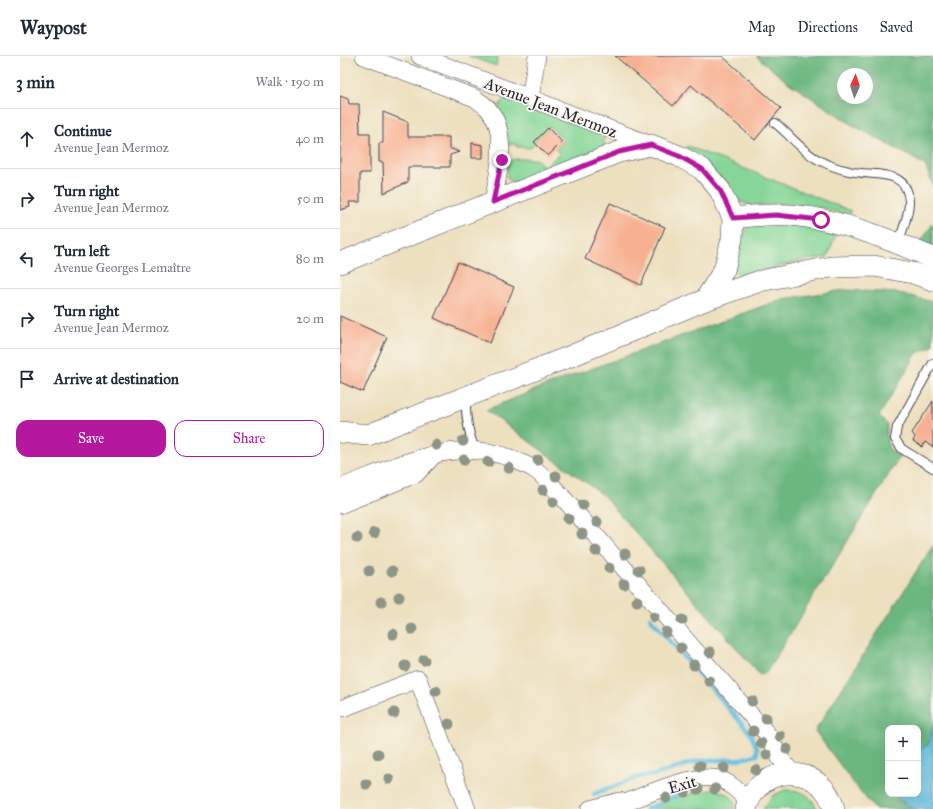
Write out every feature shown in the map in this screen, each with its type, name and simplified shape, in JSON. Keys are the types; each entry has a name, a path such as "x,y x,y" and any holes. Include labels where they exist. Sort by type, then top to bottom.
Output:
{"street":[{"name":"Avenue Jean Mermoz","path":"364,56 475,98 489,110 498,126 502,160 493,202"},
{"name":"Avenue Jean Mermoz","path":"420,56 679,156 702,169 720,190 733,218"},
{"path":"530,98 536,56"},
{"path":"489,110 493,95 499,86"},
{"path":"340,264 619,152 651,145"},
{"path":"705,300 724,270 732,239 733,218 776,215 806,217 845,225 933,258"},
{"path":"340,432 368,435 571,356 705,300 760,281 831,267 874,266 913,273 933,280"},
{"path":"340,488 435,453 456,450 475,450 498,453 523,463 537,472 559,494 769,736 780,758 792,773"},
{"path":"340,505 416,474 435,453"},
{"path":"343,708 418,679 467,809"},
{"path":"747,805 755,789 766,780 779,775 792,773 803,775 821,786 828,794 834,809"},
{"name":"Exit","path":"611,809 685,781 711,777 727,782 747,805"},
{"path":"590,809 653,793"}],"lane":[{"path":"775,123 816,159 848,171 888,175 900,182 908,194 909,204 898,244"},
{"path":"933,363 897,427 895,439 902,449 933,468"},
{"path":"466,396 466,421 468,433 475,450"}],"green space":[{"path":"468,56 498,56 496,66"},
{"path":"756,56 931,56 933,58 933,186 925,165 851,124 786,81"},
{"path":"506,98 599,133 604,137 604,148 519,183 510,181 507,178 508,162 515,159 536,159 545,167 559,154 556,150 564,140 550,127 534,141 535,143 531,148 517,147 516,144 508,144 499,113 499,107"},
{"path":"687,146 851,211 849,216 823,208 805,205 755,205 741,202 684,149"},
{"path":"771,221 838,230 827,257 800,261 745,276 738,274 735,264 736,257 740,242 746,230 754,225"},
{"path":"933,223 933,258 915,251"},
{"path":"845,290 899,293 933,302 933,346 917,353 879,416 887,424 887,442 889,449 900,456 766,673 760,675 603,495 486,410 547,385 782,299"},
{"path":"933,545 933,809 875,809 855,785 815,731"},
{"path":"715,789 729,795 734,800 735,809 647,809 676,797"},
{"path":"785,790 805,794 812,800 817,809 763,809 772,796"}],"water":[{"path":"933,726 933,809 913,809 898,799 899,797 921,797 921,749 928,745"}],"building":[{"path":"615,56 722,56 781,108 755,140 691,85 673,106"},
{"path":"340,96 348,99 349,104 359,104 360,133 370,133 370,173 360,173 360,202 349,202 350,207 340,210"},
{"path":"383,112 408,122 408,137 449,137 449,148 459,152 450,155 450,167 408,167 408,182 384,193 383,162 379,162 379,143 383,143"},
{"path":"548,128 562,142 548,156 534,142"},
{"path":"472,143 483,145 483,158 472,158"},
{"path":"610,203 665,227 641,285 585,259"},
{"path":"458,262 514,287 490,343 434,318"},
{"path":"340,316 387,337 363,392 340,382"},
{"path":"933,401 933,447 925,442 922,447 913,441 915,437 912,433"}],"waterway":[{"path":"594,794 639,777 655,775 697,761 741,759 757,755 757,748 750,733 650,618"},
{"path":"646,809 685,793"}],"route":[{"path":"502,160 493,202 619,152 651,145 679,156 702,169 720,190 733,218 761,215 790,215 821,220"}]}
